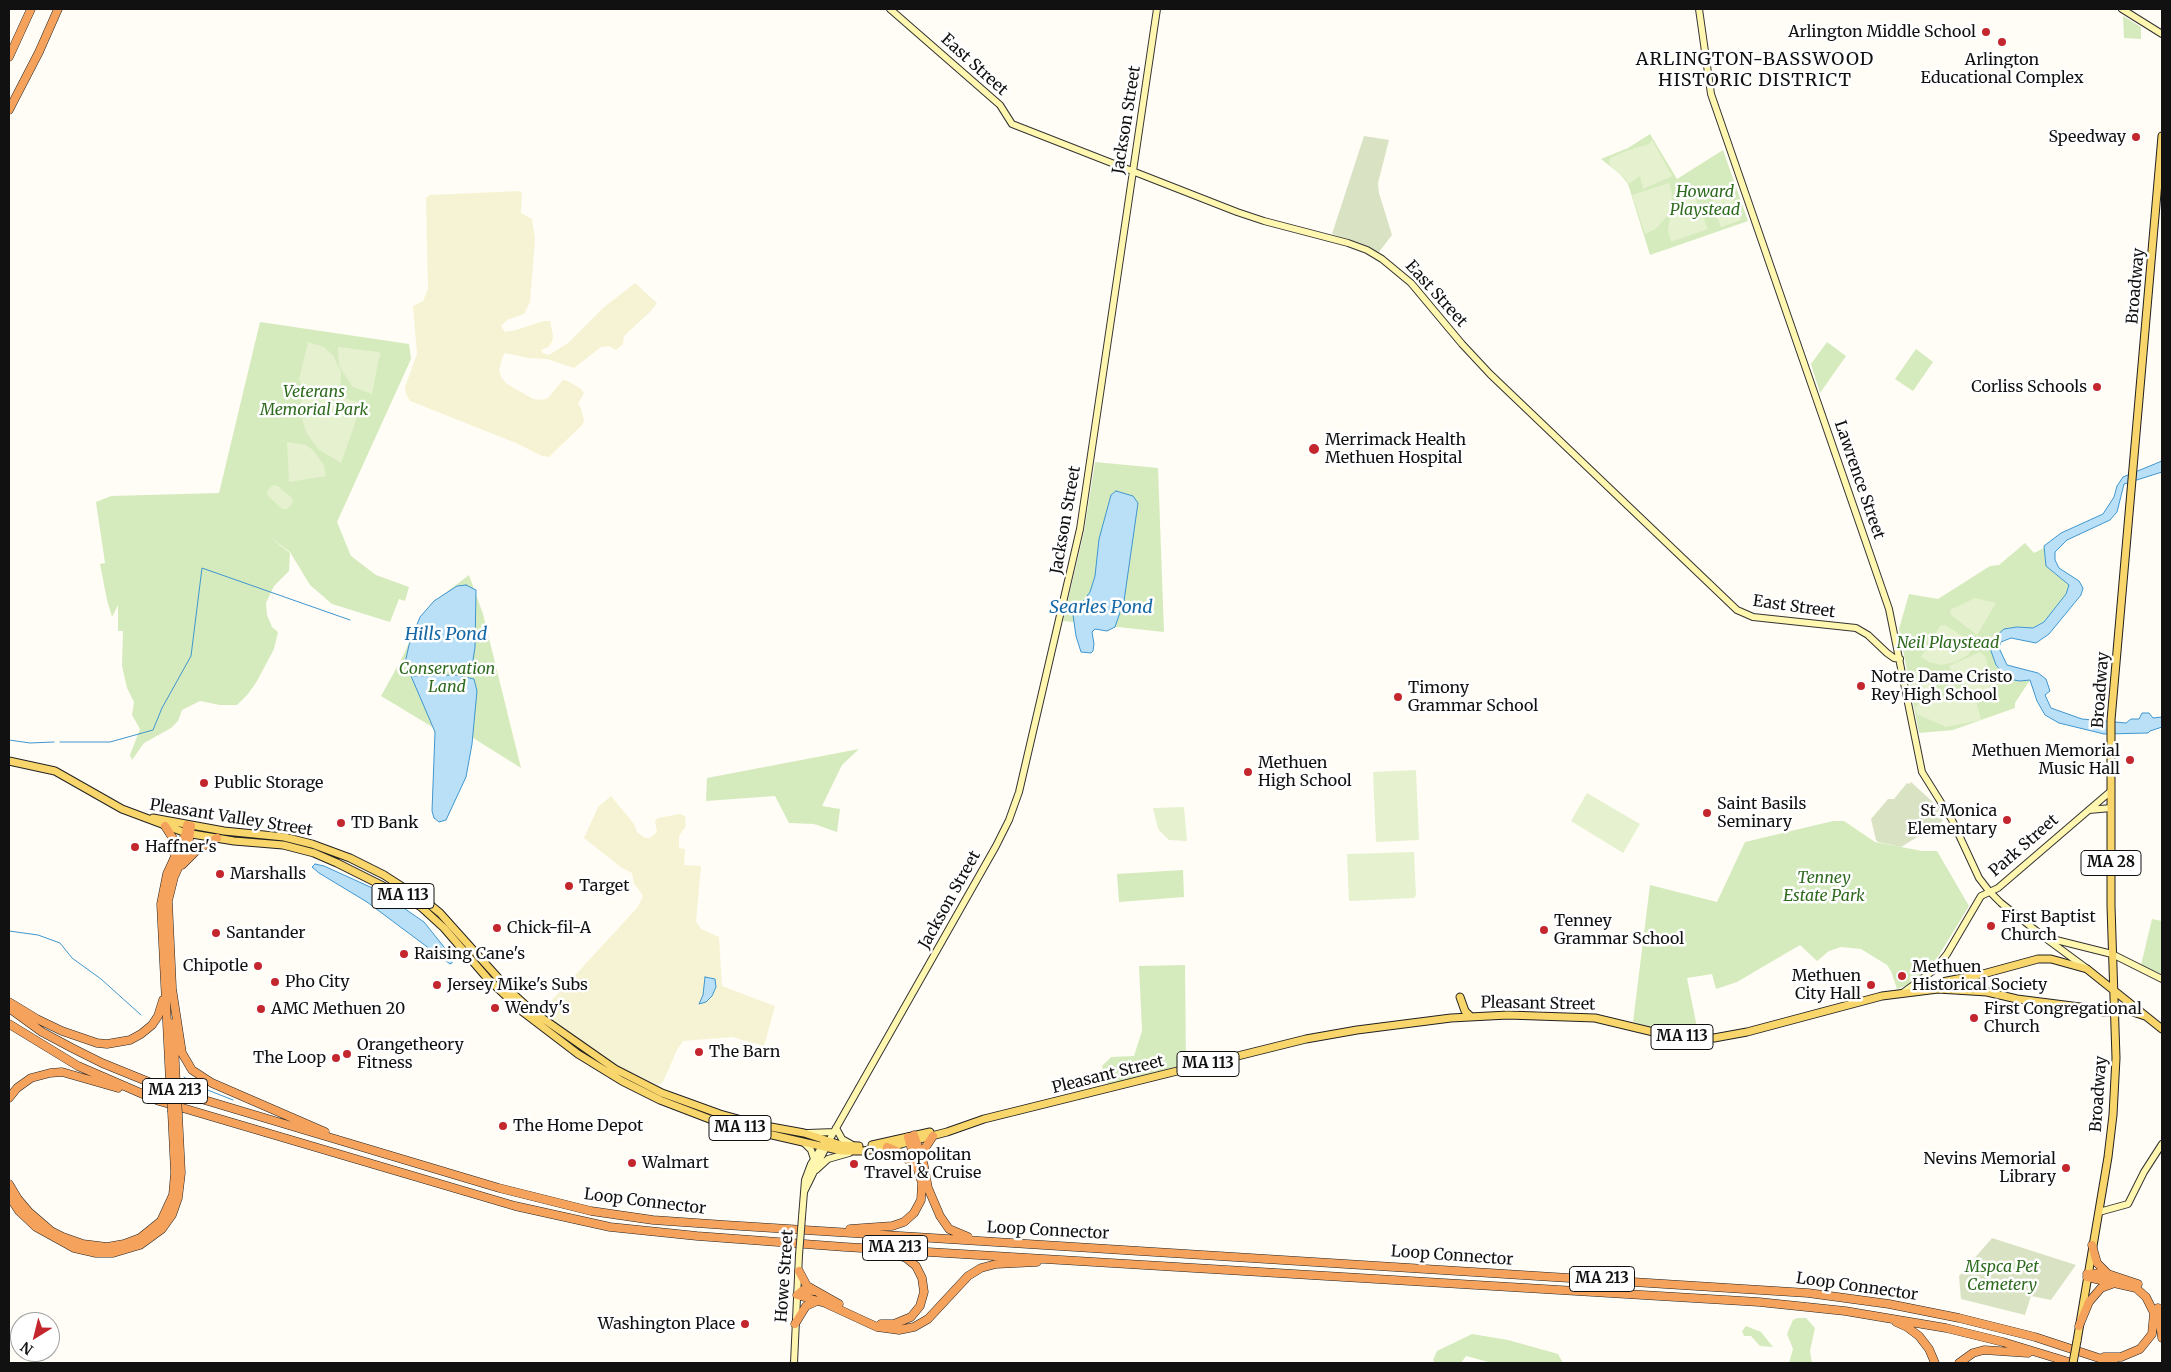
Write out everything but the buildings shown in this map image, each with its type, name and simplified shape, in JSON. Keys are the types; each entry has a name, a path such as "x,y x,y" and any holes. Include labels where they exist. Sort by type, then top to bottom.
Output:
{"highway":[{"path":"9,57 31,9"},
{"path":"9,110 36,58 58,9"},
{"path":"165,826 174,840 173,857"},
{"path":"9,1196 20,1211 36,1227 74,1248 109,1253 120,1252 140,1245 162,1229 172,1215 178,1198 181,1173 165,990 162,904 167,874 173,857 188,830"},
{"path":"173,1083 168,901 175,875 188,846 188,830"},
{"path":"175,875 191,854 217,838"},
{"path":"171,982 182,1053 192,1070 212,1083 354,1145"},
{"path":"9,1002 36,1019 62,1031 97,1043 107,1044 130,1040 152,1025 163,1005 165,990"},
{"name":"Loop Connector","path":"9,1008 60,1042 134,1077 234,1110 499,1188 591,1211 677,1222 1808,1293 1919,1310 2001,1328 2114,1363"},
{"name":"Loop Connector","path":"9,1024 78,1066 145,1095 515,1206 582,1222 670,1234 848,1247 1752,1302 1845,1311 1946,1328 2003,1342 2071,1363"},
{"path":"9,1098 17,1088 31,1078 42,1074 62,1072 145,1095"},
{"path":"9,1184 29,1212 46,1228 63,1237 88,1246 108,1247 140,1238 161,1222 173,1195 175,1113"},
{"path":"923,1162 925,1148 933,1136"},
{"path":"912,1139 923,1162 931,1196 940,1216 949,1229 967,1237 1002,1242"},
{"path":"823,1231 886,1227 904,1222 914,1213 921,1200 922,1183 912,1139"},
{"path":"887,1147 901,1153 919,1169"},
{"path":"2092,1245 2096,1263 2111,1275"},
{"path":"799,1272 805,1284 814,1291 882,1324 901,1322 916,1312 924,1292 922,1278 916,1266 906,1258 891,1252 848,1247"},
{"path":"797,1295 817,1301 877,1327 899,1330 914,1327 928,1319 968,1276 981,1268 1007,1263 1079,1261"},
{"path":"2087,1276 2101,1273 2111,1275 2137,1283 2151,1294 2158,1308 2162,1338"},
{"path":"2064,1346 2104,1357 2117,1358 2134,1353 2146,1344 2152,1334 2154,1313 2149,1301 2142,1292 2133,1287 2112,1284 2087,1276"},
{"path":"2079,1326 2088,1302 2096,1293 2112,1284"},
{"path":"797,1295 803,1290 814,1291"},
{"path":"795,1324 806,1306 817,1301"},
{"path":"1845,1311 1896,1322 1908,1327 1925,1342 1936,1363"},
{"path":"1959,1363 1973,1353 1990,1350 2023,1352 2071,1363"}],"main road":[{"name":"East Street","path":"890,9 1000,105 1012,124 1133,173 1264,221 1348,243 1367,250 1382,259 1411,283 1490,374 1738,610 1753,617 1856,628 1868,635 1884,651 1894,658 1900,659"},
{"name":"Jackson Street","path":"829,1139 973,888 1003,833 1014,807 1027,760 1080,529 1157,9"},
{"name":"Lawrence Street","path":"1699,9 1711,94 1888,605 1922,772 1950,817 1988,891 2044,937"},
{"path":"2122,9 2162,34"},
{"name":"Broadway","path":"2071,1363 2077,1341 2099,1212 2113,1115 2116,1058 2112,954 2111,720 2162,136"},
{"path":"1884,651 1898,648"},
{"name":"Pleasant Valley Street","path":"9,761 54,771 116,806 165,826 188,830 284,837 341,854 369,867 429,904 509,990 532,1011 614,1069 691,1105 804,1137"},
{"name":"Park Street","path":"1904,992 1934,970 1943,959 1957,939 1981,896 1988,891 1998,888 2111,791"},
{"path":"2087,811 2111,808"},
{"name":"Pleasant Valley Street","path":"140,816 217,838 283,845 314,853 399,894 434,918 488,979 523,1012 589,1062 660,1100 699,1116 738,1128 829,1139"},
{"path":"2044,937 2112,954 2162,979"},
{"path":"2044,937 2087,969"},
{"name":"MA 113","path":"1935,989 1942,982 1983,974 2038,959 2064,961 2087,969 2102,984 2162,1029"},
{"path":"2102,984 2113,978"},
{"name":"Pleasant Street","path":"857,1148 887,1147 963,1125 1306,1039 1455,1017 1523,1015 1595,1018 1666,1036 1714,1038 1747,1032 1904,992 1935,989 1987,992 2016,999 2104,1012 2115,1010"},
{"path":"1455,1017 1460,997 1465,1011 1470,1016"},
{"path":"2115,1010 2132,1006"},
{"name":"MA 113","path":"2115,1010 2127,1010 2144,1016"},
{"name":"Pleasant Street","path":"829,1139 842,1151 933,1136 963,1125"},
{"path":"804,1137 844,1141 857,1148"},
{"path":"804,1137 814,1159"},
{"name":"Howe Street","path":"794,1363 805,1180 814,1159 829,1139"},
{"name":"Howe Street","path":"804,1192 829,1139"},
{"path":"2099,1212 2128,1204 2144,1172 2162,1144"},
{"path":"812,1174 828,1159 857,1148"}],"shaded area":[{"path":"519,191 522,193 521,213 532,219 535,240 530,302 524,314 507,320 501,326 505,332 550,321 553,336 552,342 548,347 541,350 549,355 568,343 603,308 635,283 657,303 624,336 623,344 616,350 609,346 601,347 574,368 547,359 528,358 505,353 499,370 501,377 507,384 533,399 542,400 548,398 563,380 581,389 584,393 578,404 584,420 583,424 549,457 542,456 516,443 410,401 405,387 417,354 413,306 423,301 428,289 426,198 430,195"},
{"path":"611,796 634,824 637,832 645,838 650,838 657,832 655,821 658,818 680,814 685,816 686,826 679,836 679,848 685,849 684,865 701,866 696,921 701,929 719,937 722,986 775,1006 764,1046 732,1037 683,1041 663,1082 658,1085 612,1063 580,1042 541,1012 637,908 643,896 634,883 632,873 622,868 584,838 598,807"}],"green space":[{"path":"2123,16 2141,27 2141,39 2124,38"},
{"name":"Howard Playstead","path":"1650,134 1677,179 1723,150 1748,221 1650,255 1628,184 1620,174 1601,159 1628,148"},
{"path":"1364,136 1389,140 1378,183 1379,193 1392,235 1379,252 1332,234"},
{"path":"1652,140 1672,176 1643,189 1640,176 1629,184 1609,163 1610,158 1649,144"},
{"path":"1669,183 1672,194 1670,212 1657,228 1645,234 1632,195"},
{"path":"1728,187 1734,202 1725,205 1722,196 1724,206 1716,208 1710,192"},
{"path":"1693,192 1708,229 1671,242 1668,230 1671,212 1677,202"},
{"path":"1735,203 1741,220 1721,227 1714,210"},
{"name":"Veterans Memorial Park","path":"260,322 409,344 411,359 337,522 351,556 376,575 409,587 405,601 399,599 390,622 332,604 310,585 290,552 266,534 290,553 289,571 274,586 266,603 267,615 272,627 278,632 274,649 257,681 237,705 220,705 200,701 182,710 178,721 171,728 144,743 132,760 130,755 140,729 132,715 134,702 127,688 122,666 123,631 118,631 118,605 112,617 100,564 105,563 96,502 111,496 219,493"},
{"path":"308,342 324,347 333,355 341,372 340,392 302,385 299,380"},
{"path":"1827,342 1846,356 1820,393 1811,364"},
{"path":"338,347 379,352 381,355 372,394 353,387 339,366"},
{"path":"1916,349 1933,362 1913,391 1895,379"},
{"path":"303,387 362,403 341,463 318,449 306,432 300,411"},
{"path":"287,442 306,445 313,450 324,465 326,476 289,482"},
{"path":"1095,462 1158,468 1164,632 1063,621 1084,532"},
{"path":"273,485 278,486 292,498 293,503 287,509 282,509 267,495 267,491"},
{"name":"Neil Playstead","path":"2025,543 2034,553 2044,548 2046,566 2069,585 2066,594 2044,622 2033,628 2017,627 2004,629 1991,651 1996,666 2008,679 2030,680 2015,703 2015,708 1953,730 1919,733 1899,629 1909,594 1938,599 1990,566 1999,565"},
{"name":"Conservation Land","path":"469,575 483,614 521,768 470,736 436,742 434,728 381,696 401,660 421,617 431,604"},
{"path":"1975,598 1996,603 1977,635 1951,615 1950,610"},
{"path":"1945,625 1975,644 1968,655 1956,662 1941,665 1929,662 1921,657 1940,626"},
{"path":"1980,652 1986,657 1992,689 1977,690 1968,688 1957,680 1949,666"},
{"path":"1921,670 1934,675 1940,683 1927,693 1917,696 1909,672"},
{"path":"1962,687 1975,697 1981,720 1946,727 1917,714 1915,707 1936,688 1947,702"},
{"path":"859,749 842,765 822,806 840,809 837,832 814,824 789,823 775,796 706,801 707,778"},
{"path":"1416,770 1419,840 1376,842 1373,772"},
{"path":"1911,782 1940,810 1937,812 1943,821 1901,847 1878,842 1871,819 1888,799 1894,799 1907,783"},
{"path":"1587,793 1640,824 1623,853 1571,821"},
{"path":"1184,807 1187,841 1169,840 1158,829 1153,808"},
{"name":"Tenney Estate Park","path":"1833,821 1844,821 1875,842 1922,851 1937,851 1969,906 1939,955 1925,972 1908,985 1897,989 1887,965 1861,949 1841,947 1829,951 1817,961 1800,945 1737,982 1716,989 1712,974 1687,978 1698,1032 1669,1033 1633,1022 1650,885 1717,902 1745,842"},
{"path":"1414,852 1416,895 1414,898 1349,901 1347,854"},
{"path":"1183,870 1184,897 1119,902 1117,874"},
{"path":"2152,919 2162,921 2162,974 2141,965"},
{"path":"1185,965 1186,1064 1108,1085 1102,1066 1111,1057 1134,1056 1142,1031 1139,966"},
{"name":"Mspca Pet Cemetery","path":"1992,1238 2076,1265 2051,1300 2031,1296 2025,1315 1961,1299 1959,1276"},
{"path":"1806,1318 1815,1328 1810,1351 1812,1363 1789,1363 1793,1349 1787,1334 1793,1320"},
{"path":"1746,1326 1761,1332 1773,1347 1760,1346 1751,1336 1744,1336 1742,1331"},
{"path":"1472,1334 1508,1340 1558,1354 1563,1363 1492,1363 1466,1356 1461,1363 1435,1363 1433,1360 1437,1351"}],"water":[{"path":"2162,461 2162,472 2124,484 2117,512 2110,520 2067,540 2055,552 2055,560 2059,568 2079,581 2083,588 2081,595 2049,634 2036,643 2011,638 2001,642 1999,648 2007,665 2038,673 2046,679 2050,691 2045,695 2051,708 2082,719 2126,723 2131,719 2139,719 2142,713 2149,713 2153,718 2162,717 2162,727 2148,733 2104,734 2059,723 2045,715 2037,701 2030,680 2008,679 1996,665 1991,651 1995,637 2004,629 2017,627 2033,628 2044,622 2066,594 2069,585 2046,566 2044,546 2061,533 2103,514 2114,497 2117,486 2123,477"},
{"name":"Searles Pond","path":"1116,491 1133,496 1138,503 1124,601 1115,627 1107,631 1095,629 1092,632 1093,651 1091,653 1081,652 1076,636 1073,615 1090,592 1095,576 1099,539 1111,495"},
{"name":"Hills Pond","path":"466,585 476,590 475,647 472,667 405,663 409,645 420,617 434,601 457,586"},
{"name":"Hills Pond","path":"456,675 474,679 477,691 472,744 466,777 446,820 439,822 434,818 432,811 435,732 411,676"},
{"path":"315,864 324,866 379,891 424,922 452,957 452,963 450,964 367,902 319,873 312,867"},
{"path":"705,977 715,979 716,987 712,996 706,1002 699,1004 703,995"}],"waterway":[{"path":"60,742 110,742 153,730 162,708 191,656 202,568 350,620"},
{"path":"9,740 30,743 54,742"},
{"path":"9,931 38,935 60,943 72,958 101,979 141,1015"},
{"path":"184,1077 195,1085 233,1100"}],"place":[{"name":"Arlington Middle School","path":"1986,32"},
{"name":"Arlington Educational Complex","path":"2002,42"},
{"name":"Speedway","path":"2136,137"},
{"name":"Corliss Schools","path":"2097,387"},
{"name":"Merrimack Health Methuen Hospital","path":"1314,449"},
{"name":"Notre Dame Cristo Rey High School","path":"1861,686"},
{"name":"Timony Grammar School","path":"1398,697"},
{"name":"Methuen Memorial Music Hall","path":"2130,760"},
{"name":"Methuen High School","path":"1248,772"},
{"name":"Public Storage","path":"204,783"},
{"name":"Saint Basils Seminary","path":"1707,813"},
{"name":"St Monica Elementary","path":"2007,820"},
{"name":"TD Bank","path":"341,823"},
{"name":"Haffner's","path":"135,847"},
{"name":"Marshalls","path":"220,874"},
{"name":"Target","path":"569,886"},
{"name":"First Baptist Church","path":"1991,926"},
{"name":"Chick-fil-A","path":"497,928"},
{"name":"Tenney Grammar School","path":"1544,930"},
{"name":"Santander","path":"216,933"},
{"name":"Raising Cane's","path":"404,954"},
{"name":"Chipotle","path":"258,966"},
{"name":"Methuen Historical Society","path":"1902,976"},
{"name":"Pho City","path":"275,982"},
{"name":"Jersey Mike's Subs","path":"437,985"},
{"name":"Methuen City Hall","path":"1871,985"},
{"name":"Wendy's","path":"495,1008"},
{"name":"AMC Methuen 20","path":"261,1009"},
{"name":"First Congregational Church","path":"1974,1018"},
{"name":"The Barn","path":"699,1052"},
{"name":"Orangetheory Fitness","path":"347,1054"},
{"name":"The Loop","path":"336,1058"},
{"name":"The Home Depot","path":"503,1126"},
{"name":"Walmart","path":"632,1163"},
{"name":"Cosmopolitan Travel & Cruise","path":"854,1164"},
{"name":"Nevins Memorial Library","path":"2066,1168"},
{"name":"Washington Place","path":"745,1324"}],"district":[{"name":"ARLINGTON-BASSWOOD HISTORIC DISTRICT","path":"1755,70"}]}
